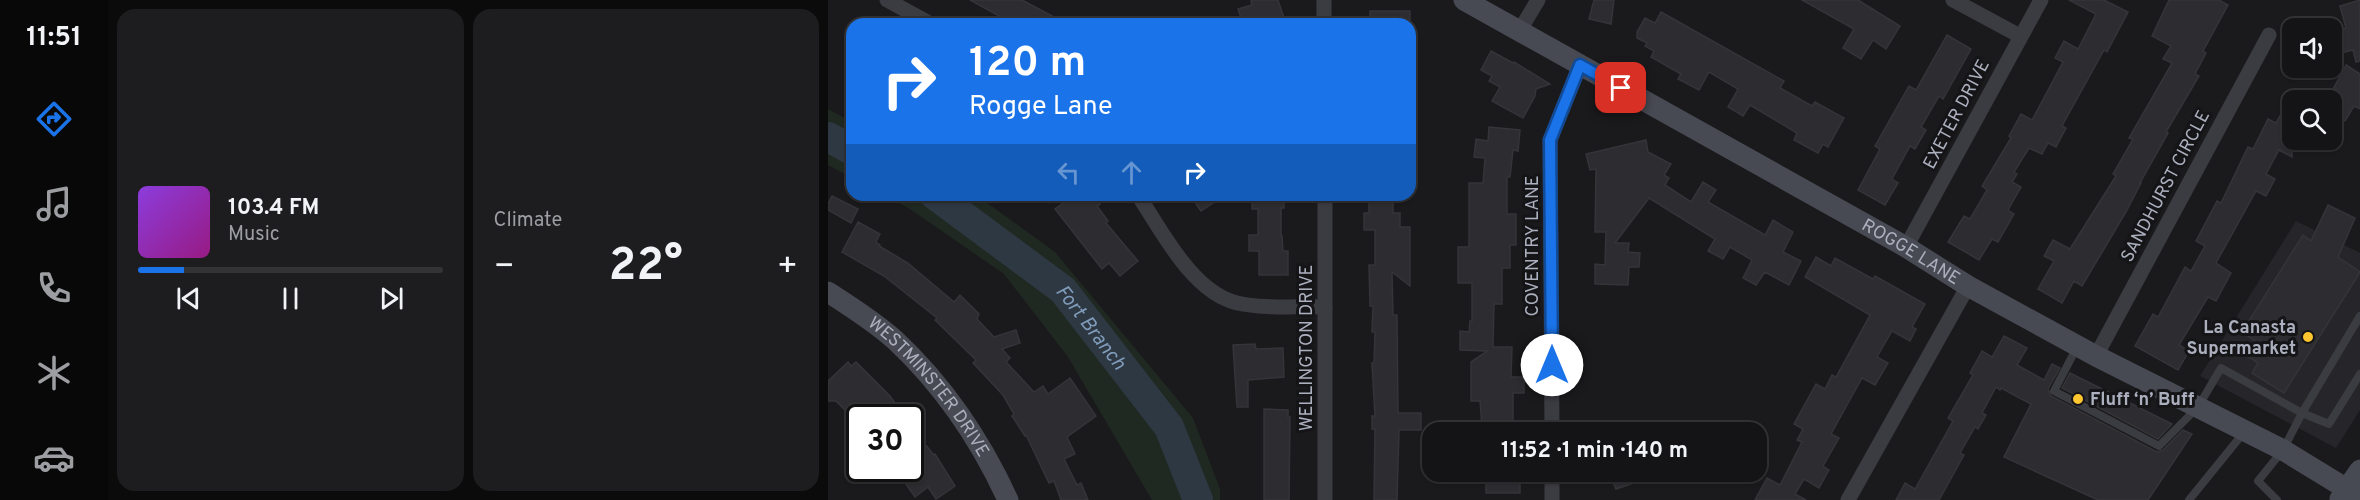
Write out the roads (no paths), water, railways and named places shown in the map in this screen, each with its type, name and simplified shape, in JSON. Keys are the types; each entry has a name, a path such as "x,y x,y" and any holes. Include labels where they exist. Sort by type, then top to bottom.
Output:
{"street":[{"path":"887,0 920,18"},
{"path":"1324,0 1324,18"},
{"name":"ROGGE LANE","path":"1464,0 1906,247 1968,286 2096,356 2283,450 2349,496"},
{"path":"1521,30 1538,0"},
{"path":"1953,0 2020,36"},
{"name":"EXETER DRIVE","path":"1906,247 2041,0"},
{"name":"SANDHURST CIRCLE","path":"2096,356 2269,35"},
{"name":"COVENTRY LANE","path":"1552,422 1550,140 1580,65"},
{"path":"1142,201 1192,274 1221,297 1251,305 1325,307"},
{"name":"WELLINGTON DRIVE","path":"1325,201 1325,500"},
{"path":"1848,500 1968,286"},
{"name":"WESTMINSTER DRIVE","path":"828,292 894,340 949,400 991,463 1008,500"},
{"path":"2349,496 2360,470"},
{"path":"1552,482 1552,500"}],"lane":[{"path":"2277,500 2258,481 2283,450 2302,413 2360,316"},
{"path":"2077,345 2054,392 2159,447 2198,407 2221,368 2302,413 2329,424 2360,374"},
{"path":"2189,500 2245,431"}],"waterway":[{"name":"Fort Branch","path":"828,137 846,147"},
{"name":"Fort Branch","path":"943,201 1063,290 1169,427 1198,500"}],"place":[{"name":"La Canasta Supermarket","path":"2308,337"},
{"name":"Fluff ‘n’ Buff","path":"2078,399"}]}
